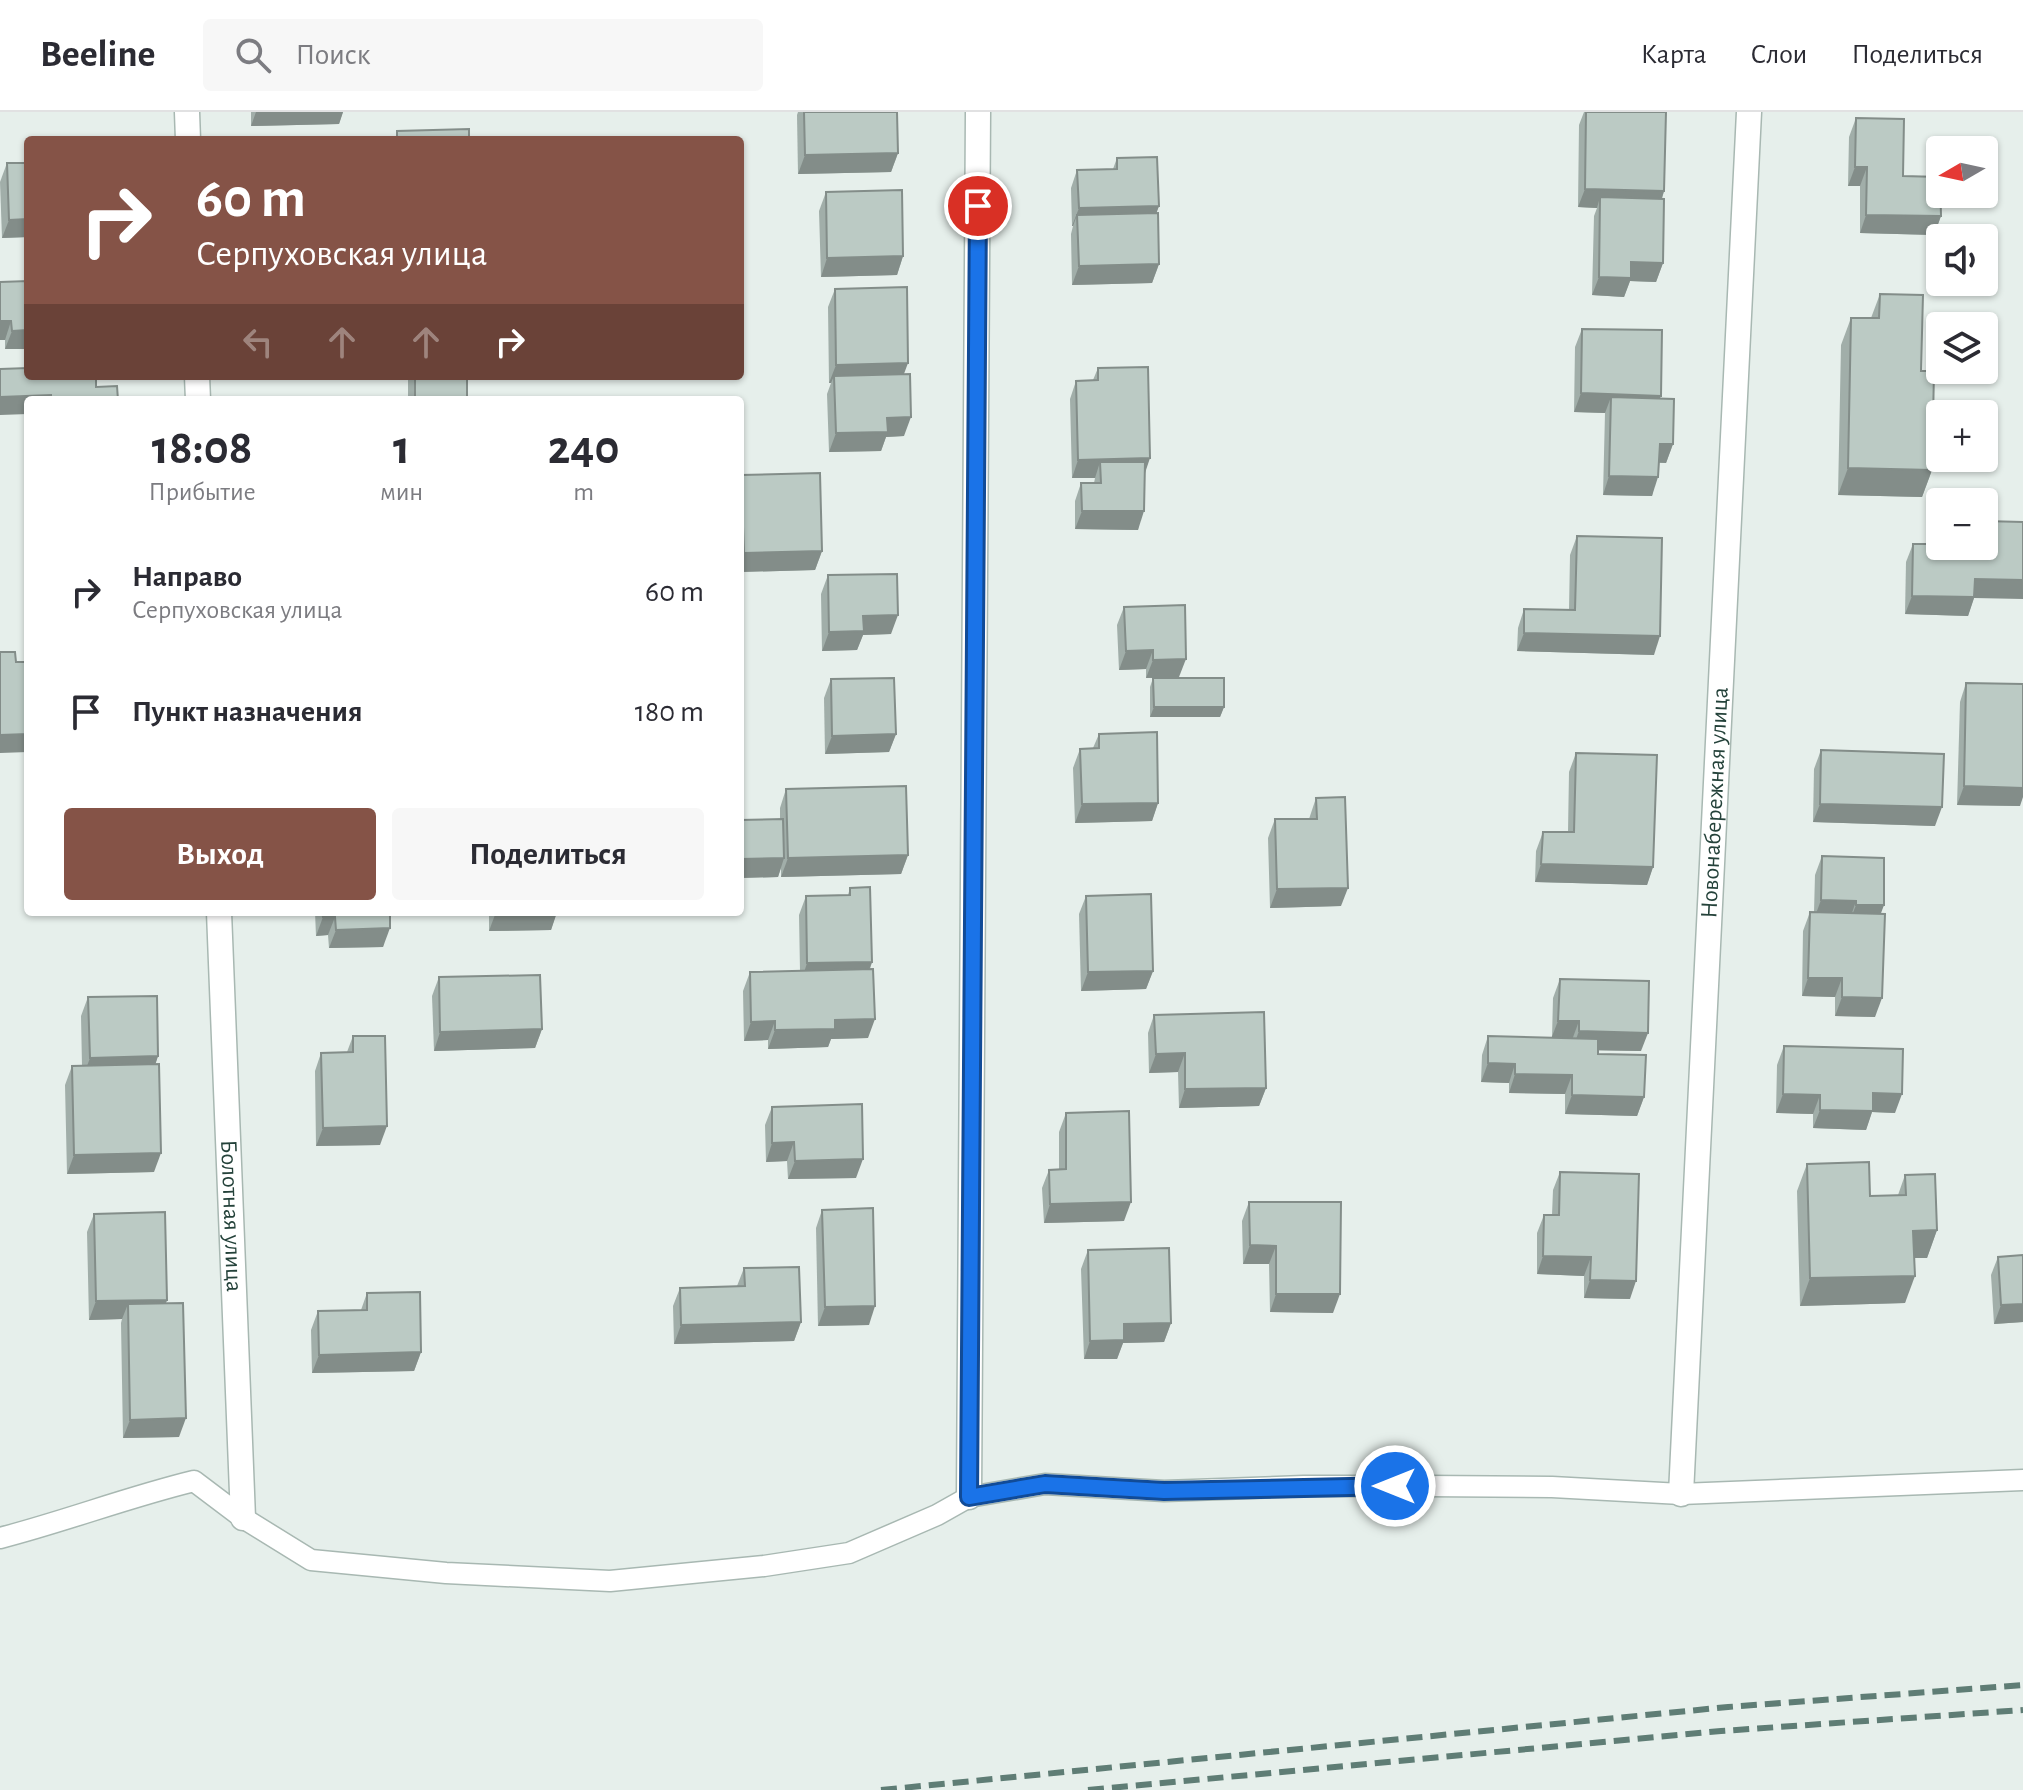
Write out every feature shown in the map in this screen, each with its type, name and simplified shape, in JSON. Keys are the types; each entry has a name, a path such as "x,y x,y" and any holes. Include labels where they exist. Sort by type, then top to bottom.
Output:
{"street":[{"path":"187,112 188,136"},
{"path":"969,1497 978,112"},
{"name":"Новонабережная улица","path":"1681,1494 1749,112"},
{"name":"Болотная улица","path":"219,916 243,1518"}],"lane":[{"path":"0,1538 66,1521 137,1495 194,1481 243,1518 311,1560 446,1573 610,1581 764,1566 849,1553 937,1515 969,1497 1045,1484 1164,1491 1425,1486 1552,1487 1681,1494 2023,1480"}],"building":[{"path":"804,112 897,112 898,153 805,155"},
{"path":"1586,112 1666,112 1664,191 1585,189"},
{"path":"1856,118 1904,119 1903,176 1926,177 1926,208 1941,208 1941,216 1866,215 1867,167 1855,167"},
{"path":"469,129 469,136 397,136 397,131"},
{"path":"1157,157 1159,206 1079,208 1077,170 1117,169 1117,158"},
{"path":"7,163 24,163 24,219 9,220"},
{"path":"902,190 903,256 827,258 826,192"},
{"path":"1600,197 1664,199 1663,263 1631,262 1631,278 1599,277"},
{"path":"1158,213 1159,264 1079,266 1077,215"},
{"path":"24,281 24,330 12,331 11,321 0,321 0,282"},
{"path":"907,287 908,363 836,365 835,289"},
{"path":"1880,294 1923,295 1921,371 1926,371 1926,384 1934,384 1933,400 1926,400 1926,470 1848,468 1851,318 1879,318"},
{"path":"1582,329 1662,330 1661,396 1581,393"},
{"path":"1148,367 1150,458 1078,460 1076,381 1098,380 1098,368"},
{"path":"24,368 24,380 96,380 96,387 117,386 118,396 0,397 0,369"},
{"path":"910,374 911,417 887,418 888,432 836,433 834,376"},
{"path":"415,380 467,380 467,396 415,396"},
{"path":"1611,397 1674,399 1673,444 1660,444 1658,477 1609,476"},
{"path":"1100,462 1145,462 1144,511 1082,511 1081,483 1101,483"},
{"path":"820,473 822,551 744,553 744,475"},
{"path":"1998,521 2023,522 2023,580 1975,579 1974,597 1912,596 1913,544 1926,544 1926,560 1998,560"},
{"path":"1577,536 1662,538 1660,636 1524,633 1524,609 1575,610"},
{"path":"897,574 898,615 863,616 864,631 829,632 828,575"},
{"path":"1185,605 1186,659 1153,660 1153,650 1126,651 1124,607"},
{"path":"0,652 15,652 16,662 24,662 24,734 0,735"},
{"path":"894,678 896,734 832,736 831,679"},
{"path":"1153,678 1224,678 1224,707 1154,707"},
{"path":"1966,683 2023,684 2023,788 1964,786"},
{"path":"1157,732 1158,803 1082,804 1080,749 1099,748 1099,734"},
{"path":"1821,750 1944,754 1942,807 1820,804"},
{"path":"1576,753 1657,755 1653,867 1541,864 1543,832 1574,832"},
{"path":"906,786 908,855 788,858 786,789"},
{"path":"1345,797 1348,888 1277,889 1275,819 1317,819 1316,798"},
{"path":"783,819 784,858 744,859 744,820"},
{"path":"1822,856 1884,858 1884,905 1821,900"},
{"path":"870,887 872,962 807,963 806,896 850,895 850,888"},
{"path":"1151,894 1153,971 1088,972 1086,896"},
{"path":"1810,912 1885,914 1882,998 1842,997 1842,978 1808,978"},
{"path":"390,916 390,928 336,930 335,917 323,917"},
{"path":"873,969 875,1019 835,1020 835,1029 775,1030 775,1021 751,1022 750,972"},
{"path":"540,975 542,1029 440,1032 439,977"},
{"path":"1560,979 1649,981 1648,1033 1579,1031 1579,1021 1558,1021"},
{"path":"157,996 158,1056 90,1058 88,997"},
{"path":"1264,1012 1266,1088 1185,1089 1185,1053 1156,1054 1154,1015"},
{"path":"353,1036 385,1036 387,1126 323,1128 321,1053 353,1052"},
{"path":"1488,1036 1598,1039 1598,1054 1646,1055 1644,1097 1572,1095 1572,1075 1515,1074 1515,1064 1488,1063"},
{"path":"1784,1046 1903,1049 1902,1094 1873,1093 1873,1111 1820,1110 1820,1095 1783,1094"},
{"path":"159,1064 161,1153 74,1155 72,1066"},
{"path":"862,1104 863,1159 795,1161 794,1142 772,1143 772,1107"},
{"path":"1129,1111 1131,1202 1050,1204 1049,1170 1066,1169 1066,1113"},
{"path":"1869,1162 1870,1196 1906,1195 1905,1175 1935,1174 1937,1230 1913,1231 1915,1276 1810,1278 1807,1164"},
{"path":"1560,1172 1639,1174 1636,1281 1590,1280 1591,1257 1543,1256 1544,1215 1559,1215"},
{"path":"1249,1202 1341,1202 1340,1294 1276,1294 1276,1246 1250,1245"},
{"path":"873,1208 875,1306 825,1307 822,1210"},
{"path":"165,1212 167,1300 96,1301 94,1214"},
{"path":"1169,1248 1171,1323 1124,1324 1124,1340 1090,1341 1088,1250"},
{"path":"2023,1255 2023,1304 2001,1305 1998,1257"},
{"path":"799,1267 801,1322 681,1325 680,1288 745,1286 744,1268"},
{"path":"420,1292 421,1352 319,1355 318,1311 367,1310 367,1293"},
{"path":"183,1303 186,1418 130,1420 128,1304"}],"railway":[{"path":"881,1790 1728,1707 2023,1685"},
{"path":"1088,1790 1721,1731 2023,1710"}],"route":[{"path":"978,206 969,1497 1045,1484 1164,1491 1395,1486"}]}
